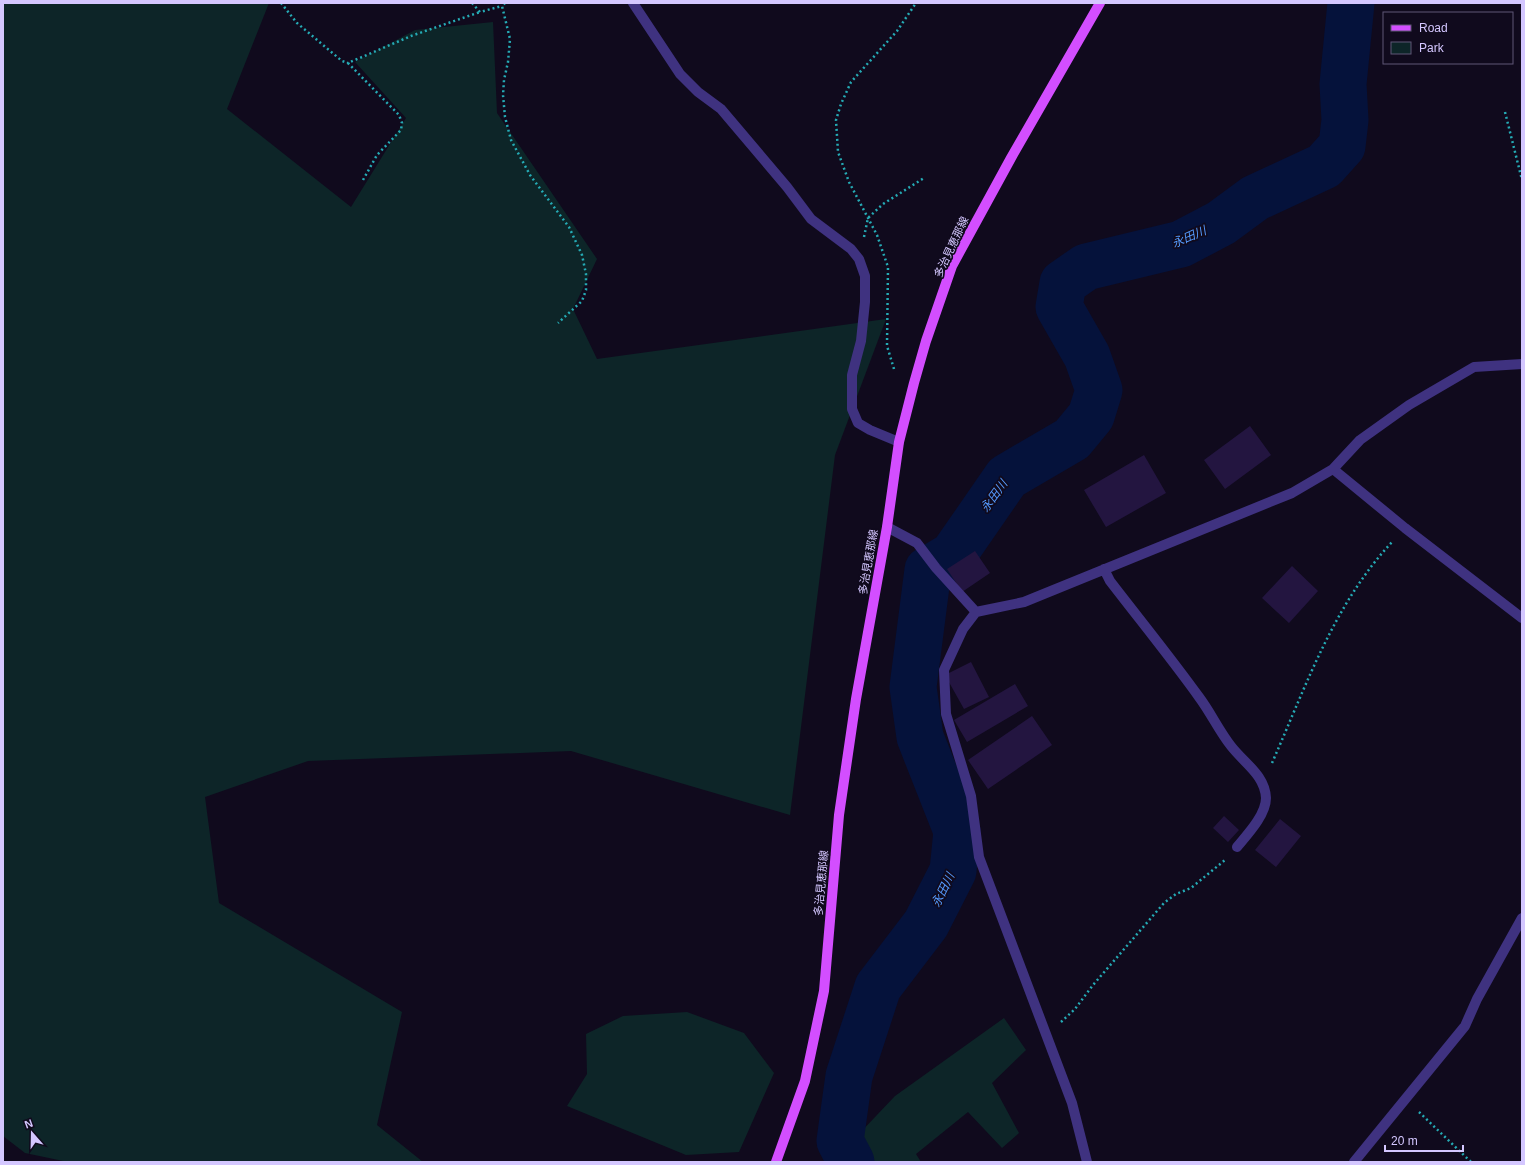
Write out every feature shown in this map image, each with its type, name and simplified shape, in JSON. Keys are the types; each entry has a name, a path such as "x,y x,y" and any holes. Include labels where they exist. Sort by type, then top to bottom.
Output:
{"main road":[{"name":"多治見恵那線","path":"776,1162 805,1081 824,991 839,815 856,699 887,527 899,442 926,341 952,266 1010,158 1100,3"}],"street":[{"path":"634,3 680,74 698,92 721,109 787,187 811,219 851,249 860,259 865,276 865,302 860,341 852,375 852,409 858,423 870,430 899,442"},
{"path":"1087,1162 1072,1103 978,857 971,796 946,714 944,670 963,629 976,612 1024,602 1292,493 1333,469 1360,440 1409,405 1474,366 1522,364"},
{"path":"1333,469 1405,528 1522,618"},
{"path":"887,527 917,543 936,568 976,612"},
{"path":"1104,569 1110,581 1200,698 1230,746 1259,776 1266,799 1262,813 1249,834 1237,847"},
{"path":"1354,1162 1465,1026 1477,999 1522,918"}],"path":[{"path":"281,3 297,22 342,61 348,63 399,115 402,123 400,130 377,156 363,180"},
{"path":"472,3 480,12"},
{"path":"348,63 411,36 502,6 505,3"},
{"path":"894,369 887,346 888,267 877,235 849,182 838,152 836,120 841,104 851,82 897,31 916,3"},
{"path":"502,6 510,39 508,62 502,95 505,117 511,140 530,175 569,227 582,255 586,274 586,290 582,301 558,323"},
{"path":"1505,112 1522,180"},
{"path":"860,259 868,218 883,204 924,178"},
{"path":"1259,776 1271,765 1335,620 1360,581 1383,551 1405,528"},
{"path":"1045,1032 1055,1027 1075,1009 1092,985 1164,903 1176,894 1191,888 1225,860 1237,847"},
{"path":"1406,1099 1471,1162"}],"green space":[{"path":"3,3 269,3 227,109 351,207 406,118 355,62 415,30 493,22 497,113 597,259 573,309 597,359 886,319 835,455 790,815 571,751 308,761 205,797 219,903 402,1012 377,1125 423,1162 68,1162 25,1153 3,1136"},
{"path":"687,1012 744,1033 774,1073 739,1152 686,1155 567,1106 587,1074 586,1034 623,1016"},
{"path":"1004,1018 1026,1050 992,1083 1019,1133 1002,1148 968,1112 916,1154 921,1162 874,1162 857,1136 895,1096"}],"building":[{"path":"1250,426 1271,455 1225,489 1204,460"},
{"path":"1144,455 1166,493 1106,527 1084,490"},
{"path":"975,551 990,573 962,592 947,569"},
{"path":"1292,566 1318,591 1289,623 1262,598"},
{"path":"971,662 989,697 964,709 945,675"},
{"path":"1015,684 1028,706 967,742 954,720"},
{"path":"1032,716 1052,745 988,789 968,760"},
{"path":"1224,816 1239,830 1228,842 1213,828"},
{"path":"1280,819 1301,836 1276,867 1255,850"}],"waterway":[{"name":"永田川","path":"851,1162 840,1141 849,1076 878,987 926,924 953,871 957,831 920,737 913,687 928,570 953,555 1007,477 1072,439 1091,416 1099,390 1087,356 1059,307 1063,283 1086,267 1181,244 1221,223 1255,198 1324,166 1342,146 1345,120 1343,84 1351,3"}]}
